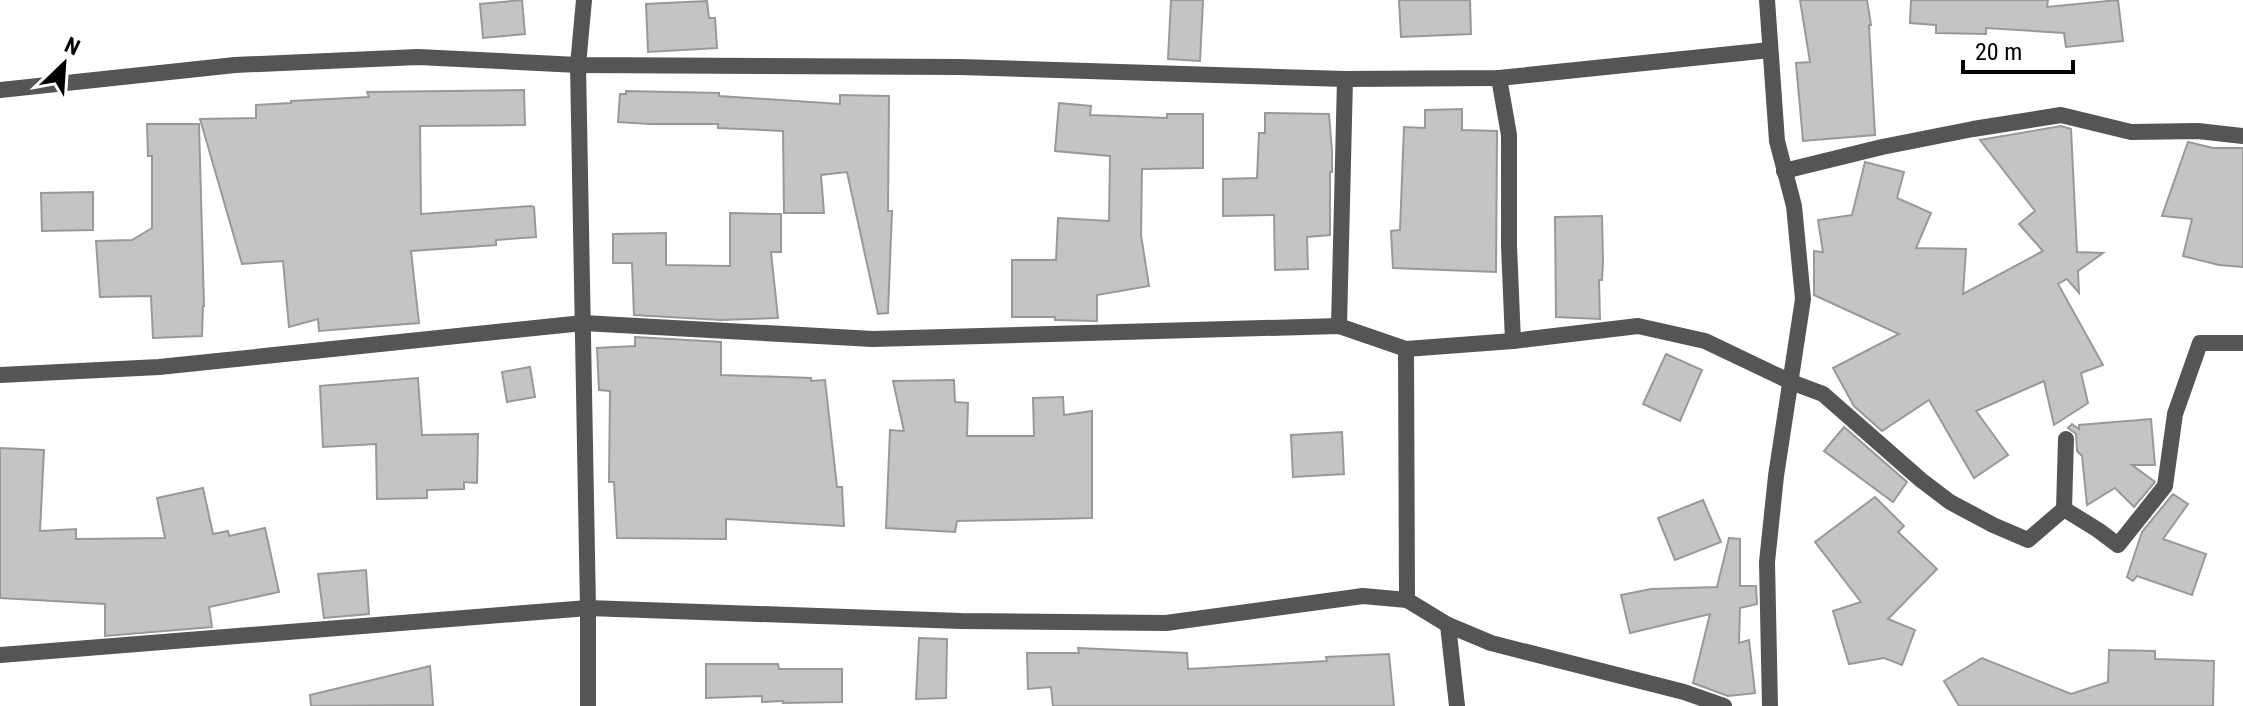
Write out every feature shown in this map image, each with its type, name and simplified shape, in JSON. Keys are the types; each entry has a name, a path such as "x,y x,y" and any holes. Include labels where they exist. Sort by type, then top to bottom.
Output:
{"street":[{"path":"584,0 578,65 588,706"},
{"path":"1767,0 1777,141 1794,206 1803,299 1776,476 1767,562 1770,706"},
{"path":"0,90 235,65 402,57 578,65 960,67 1345,79 1499,78 1770,50"},
{"path":"1499,78 1509,135 1513,341"},
{"path":"1339,326 1345,79"},
{"path":"1784,171 1882,147 2061,115 2131,132 2198,131 2243,136"},
{"path":"0,375 159,367 583,323 873,339 1339,326 1406,349 1513,341 1638,326 1705,341 1823,394 1950,502 2028,540 2064,509 2066,439"},
{"path":"2064,509 2118,545 2165,486 2175,414 2200,343 2243,343"},
{"path":"1406,349 1407,600"},
{"path":"0,655 588,608 961,621 1166,623 1363,596 1407,600 1448,625 1491,643 1684,692 1724,706"},
{"path":"1448,625 1457,706"}],"building":[{"path":"522,0 525,34 483,38 480,4"},
{"path":"1171,0 1203,0 1200,61 1168,59"},
{"path":"1399,0 1470,0 1471,34 1401,37"},
{"path":"1800,0 1867,0 1871,25 1875,135 1803,141 1796,63 1810,62"},
{"path":"1911,0 2048,0 2047,7 2118,0 2123,41 2066,47 2064,33 1986,28 1986,34 1936,33 1936,25 1910,23"},
{"path":"707,1 709,18 715,18 717,48 648,52 646,4"},
{"path":"524,90 525,125 420,126 421,214 531,206 534,207 536,237 496,240 496,245 411,251 419,323 319,331 318,319 289,327 283,261 242,264 200,119 256,118 256,105 369,97 367,92"},
{"path":"626,91 719,93 719,96 840,104 840,95 889,96 888,211 892,211 888,313 878,314 847,172 821,175 824,213 784,213 783,131 718,128 718,124 618,122 620,94 626,94"},
{"path":"1059,103 1091,106 1090,115 1167,118 1167,114 1203,114 1203,168 1142,169 1141,235 1149,286 1097,295 1097,321 1012,317 1012,260 1056,260 1058,218 1109,221 1110,156 1055,151"},
{"path":"1462,109 1462,130 1497,131 1496,272 1393,268 1391,231 1400,230 1404,127 1425,128 1425,110"},
{"path":"1265,113 1329,114 1332,152 1330,235 1307,237 1308,269 1275,270 1274,215 1223,216 1223,179 1257,178 1259,133 1265,133"},
{"path":"147,124 199,124 204,306 202,336 153,338 151,296 100,297 96,241 132,240 152,228 152,156 148,156"},
{"path":"2061,126 2071,129 2077,252 2103,253 2078,271 2079,293 2067,279 2058,284 2103,365 2081,373 2088,403 2054,425 2044,381 1976,411 2008,455 1974,478 1929,400 1882,431 1854,406 1833,368 1899,334 1814,295 1814,251 1823,252 1818,220 1852,215 1865,162 1904,172 1897,198 1931,213 1916,248 1966,249 1963,294 2043,251 2019,224 2035,211 1980,140"},
{"path":"2188,142 2213,148 2243,148 2243,267 2183,256 2192,219 2162,216"},
{"path":"93,192 93,230 42,231 41,193"},
{"path":"730,213 781,214 781,252 771,252 778,318 722,320 634,315 632,263 613,263 613,234 666,233 666,265 730,266"},
{"path":"1602,216 1600,319 1556,317 1555,217"},
{"path":"635,337 721,342 721,375 825,380 837,487 842,487 844,526 726,519 726,539 617,538 614,482 609,482 610,391 599,390 597,348 635,346"},
{"path":"1666,354 1702,370 1680,421 1643,404"},
{"path":"530,367 535,397 507,402 502,372"},
{"path":"418,378 422,435 478,434 477,483 464,482 464,489 427,490 427,498 377,499 376,444 323,447 320,386"},
{"path":"954,380 955,402 968,403 967,436 1034,436 1033,398 1063,397 1064,415 1092,411 1092,518 957,521 955,532 886,528 890,430 904,431 893,381"},
{"path":"2151,419 2155,465 2132,465 2155,482 2134,507 2115,488 2087,505 2082,456 2077,451 2076,434 2068,428 2072,424 2079,429 2079,425"},
{"path":"1844,427 1907,482 1893,502 1824,451"},
{"path":"1342,432 1344,474 1293,477 1291,435"},
{"path":"0,448 44,450 40,531 76,529 76,539 165,538 157,498 203,488 213,534 228,531 229,536 265,528 279,592 209,607 212,627 105,636 105,604 0,598"},
{"path":"2173,494 2188,504 2163,539 2206,554 2192,595 2137,576 2133,581 2127,577 2142,532"},
{"path":"1875,497 1904,526 1898,532 1937,569 1888,619 1915,630 1902,665 1884,658 1849,664 1833,611 1861,602 1815,542"},
{"path":"1703,500 1721,542 1675,560 1658,518"},
{"path":"1729,538 1740,539 1740,586 1756,586 1757,604 1740,608 1739,643 1749,640 1755,693 1728,696 1693,683 1710,614 1630,633 1621,595 1651,589 1717,587"},
{"path":"366,570 369,614 324,618 318,574"},
{"path":"919,638 947,639 946,698 916,699"},
{"path":"1078,648 1187,653 1188,669 1389,654 1394,706 1053,706 1051,687 1028,689 1027,653 1079,653"},
{"path":"2109,650 2155,651 2155,659 2214,661 2213,706 1959,706 1944,681 1982,658 2071,694 2108,682"},
{"path":"706,664 778,664 779,669 842,669 842,702 762,702 762,696 706,698"},
{"path":"430,666 433,705 311,706 310,695"}]}
